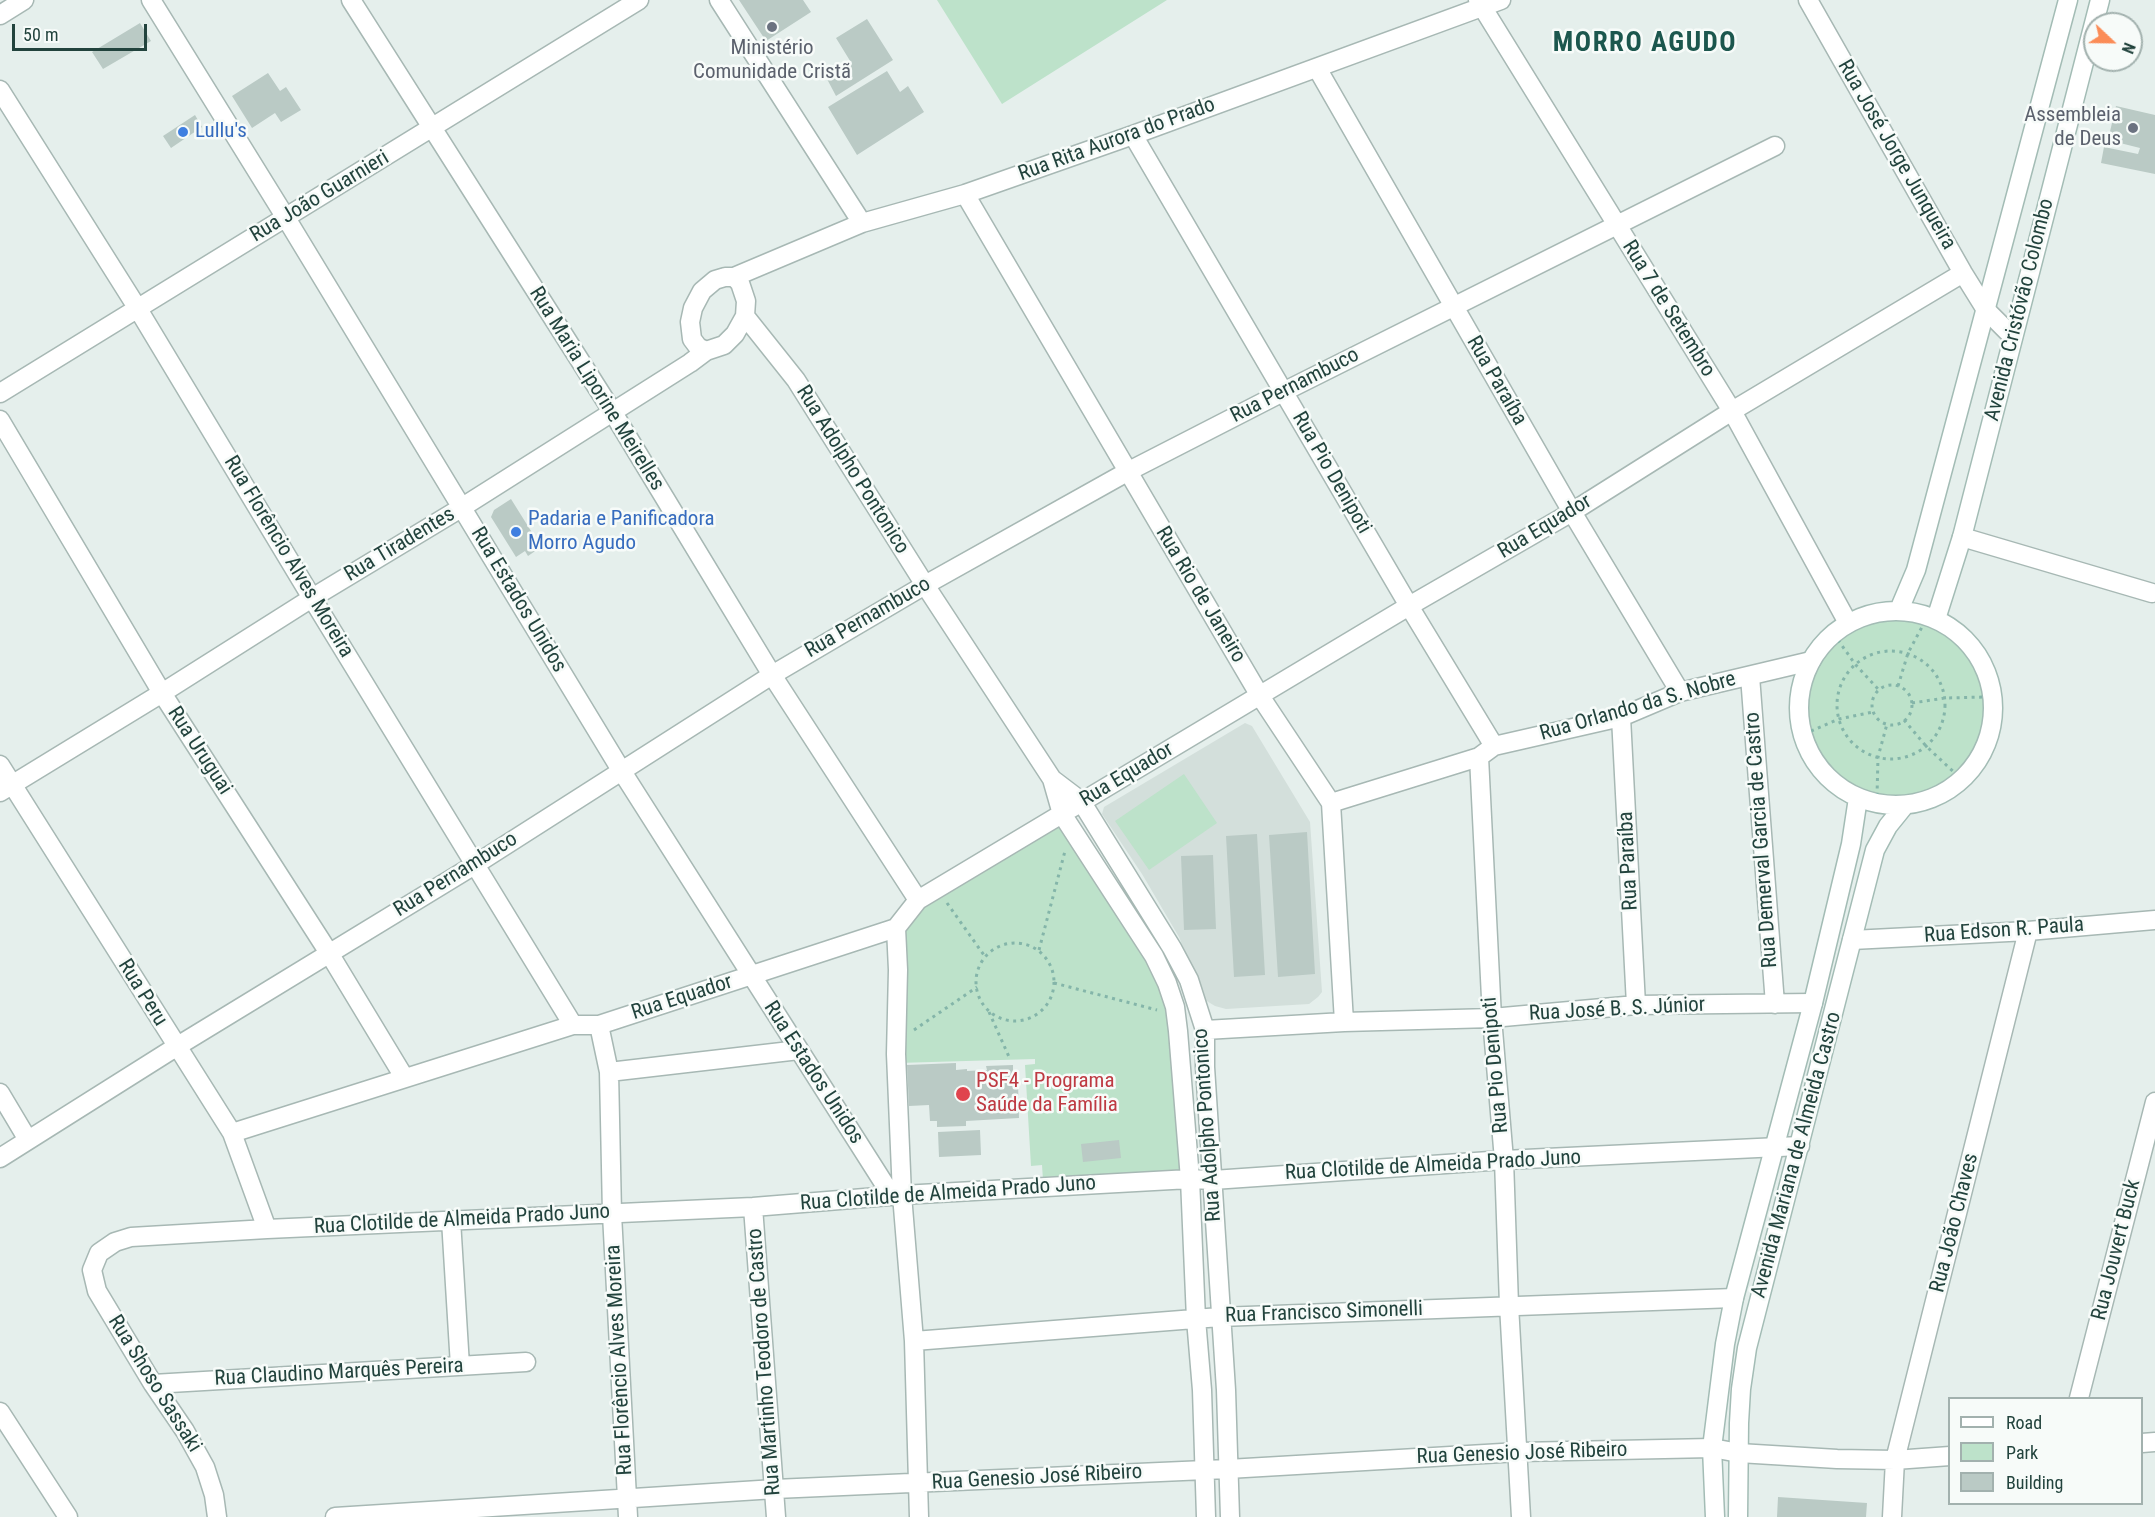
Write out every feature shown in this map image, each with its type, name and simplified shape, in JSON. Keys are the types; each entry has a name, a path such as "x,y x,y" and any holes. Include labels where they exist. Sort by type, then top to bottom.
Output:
{"street":[{"path":"0,15 24,0"},
{"name":"Rua Estados Unidos","path":"151,0 621,770 799,1050 897,1195"},
{"name":"Rua Maria Liporine Meirelles","path":"351,0 612,411 772,675 918,900"},
{"name":"Rua João Guarnieri","path":"0,393 639,0"},
{"path":"719,0 862,223"},
{"name":"Rua Rita Aurora do Prado","path":"734,277 862,223 965,194 1317,68 1480,3 1501,0"},
{"name":"Rua José Jorge Junqueira","path":"1808,0 1963,273 1986,310 2013,337"},
{"name":"Avenida Cristóvão Colombo","path":"1899,610 1916,570 2068,0"},
{"name":"Avenida Cristóvão Colombo","path":"1931,620 1962,537 2100,0"},
{"name":"Rua 7 de Setembro","path":"1480,3 1732,411 1848,623"},
{"name":"Rua Paraíba","path":"1317,68 1572,512 1680,692"},
{"name":"Rua Florêncio Alves Moreira","path":"0,90 138,309 573,1025"},
{"name":"Rua Pio Denipoti","path":"1133,135 1409,606 1494,746"},
{"name":"Rua Pernambuco","path":"0,1158 176,1047 476,864 772,675 925,585 1127,472 1775,146"},
{"name":"Rua Rio de Janeiro","path":"965,194 1260,696 1331,803"},
{"name":"Rua Equador","path":"232,1133 573,1025 599,1025 896,928 918,900 1409,606 1572,512 1732,411 1963,273"},
{"path":"734,277 740,283 746,301 745,316 735,334 724,345 706,351 698,347 692,339 690,322 693,308 702,291 715,280 734,277"},
{"name":"Rua Adolpho Pontonico","path":"745,316 796,380 925,585 1052,779 1062,814 1154,956 1167,983 1175,1007 1178,1031 1190,1179 1196,1319 1202,1390 1206,1517"},
{"name":"Rua Tiradentes","path":"6,789 461,508 706,351"},
{"name":"Rua Uruguai","path":"0,420 162,693 329,954 404,1077"},
{"path":"1962,537 2152,593"},
{"path":"1899,610 1926,614 1931,620 1949,626 1970,643 1984,665 1992,690 1993,717 1987,743 1974,766 1956,785 1932,799 1905,805 1880,804 1857,798 1833,782 1815,762 1804,738 1799,712 1802,685 1811,661 1827,639 1848,623 1873,613 1899,610"},
{"name":"Rua Orlando da S. Nobre","path":"1331,803 1479,757 1494,746 1621,717 1680,692 1811,661"},
{"name":"Rua Demerval Garcia de Castro","path":"1750,676 1775,1004"},
{"name":"Rua Paraíba","path":"1621,717 1636,1005"},
{"name":"Rua Pio Denipoti","path":"1479,757 1492,1018 1504,1160 1509,1305 1521,1517"},
{"name":"Rua Peru","path":"0,765 6,789 232,1133 267,1229"},
{"name":"Rua Adolpho Pontonico","path":"1052,779 1082,801 1172,948 1189,980 1205,1030 1205,1067 1226,1390 1230,1517"},
{"name":"Avenida Mariana de Almeida Castro","path":"1714,1517 1712,1448 1725,1344 1734,1298 1813,1003 1851,844 1857,798"},
{"path":"1331,803 1344,1022"},
{"name":"Avenida Mariana de Almeida Castro","path":"1738,1517 1741,1389 1747,1348 1875,850 1888,826 1905,805"},
{"name":"Rua Edson R. Paula","path":"1852,940 2028,932 2155,920"},
{"path":"896,928 898,970 897,1195 914,1341 919,1517"},
{"name":"Rua João Chaves","path":"1892,1517 1895,1460 2028,932"},
{"name":"Rua José B. S. Júnior","path":"1205,1030 1344,1022 1492,1018 1636,1005 1813,1003"},
{"name":"Rua Florêncio Alves Moreira","path":"599,1025 609,1072 612,1214 628,1508"},
{"path":"609,1072 799,1050"},
{"path":"0,1093 28,1140"},
{"name":"Rua Jouvert Buck","path":"2079,1397 2155,1102"},
{"name":"Rua Clotilde de Almeida Prado Juno","path":"99,1253 115,1242 131,1237 451,1220 753,1208 897,1195 1190,1179 1213,1180 1504,1160 1800,1146"},
{"name":"Rua Martinho Teodoro de Castro","path":"753,1208 776,1517"},
{"path":"451,1220 460,1366"},
{"name":"Rua Shoso Sassaki","path":"99,1253 92,1270 97,1292 153,1384 185,1431 205,1467 214,1496 217,1517"},
{"name":"Rua Francisco Simonelli","path":"914,1341 1220,1317 1734,1298"},
{"name":"Rua Claudino Marquês Pereira","path":"153,1384 526,1362"},
{"path":"1202,1390 1226,1390"},
{"path":"0,1412 68,1517"},
{"name":"Rua Genesio José Ribeiro","path":"335,1517 628,1508 775,1489 1228,1469 1518,1452 1712,1448 1739,1453 1837,1459 1895,1460 1948,1456"}],"path":[{"path":"1898,686 1908,653 1931,620"},
{"path":"1838,640 1855,664 1879,690"},
{"path":"1887,650 1908,653 1921,658 1934,670 1943,686 1946,703 1943,721 1935,737 1922,750 1905,758 1887,760 1869,755 1854,745 1842,730 1837,694 1844,677 1855,664 1870,654 1887,650"},
{"path":"1888,685 1898,686 1907,692 1912,703 1909,716 1893,725 1876,717 1873,712 1873,698 1879,690 1888,685"},
{"path":"1912,703 1945,698 1987,697"},
{"path":"1811,731 1839,718 1873,712"},
{"path":"1905,720 1926,746 1958,776"},
{"path":"1877,797 1878,757 1887,724"},
{"path":"1039,950 1066,846"},
{"path":"942,896 986,958"},
{"path":"988,1010 999,1018 1012,1021 1025,1020 1036,1015 1046,1006 1052,995 1053,970 1039,950 1015,943 1002,945 991,951 977,974 980,1000 988,1010 1010,1059"},
{"path":"1054,983 1157,1009"},
{"path":"906,1035 977,987"}],"shaded area":[{"path":"1245,723 1252,726 1310,822 1322,992 1309,1004 1226,1009 1205,1000 1179,937 1142,874 1102,814 1104,807"}],"green space":[{"path":"937,0 1167,0 1002,104"},
{"path":"1898,617 1933,624 1962,644 1982,673 1989,708 1982,743 1962,772 1933,792 1898,799 1863,792 1834,772 1814,743 1807,708 1814,673 1834,644 1863,624"},
{"path":"1184,774 1217,823 1149,870 1115,821"},
{"path":"1065,822 1163,991 1171,1024 1183,1172 1043,1180 1042,1165 1031,1166 1025,1065 1035,1064 1035,1059 897,1063 906,929 918,911"}],"building":[{"name":"Ministério Comunidade Cristã","path":"739,0 803,0 811,12 766,41"},
{"path":"867,19 893,60 836,96 827,79 852,64 836,38"},
{"path":"140,23 151,41 103,69 92,52"},
{"path":"887,71 900,92 908,86 924,112 857,155 828,107"},
{"path":"268,73 280,91 286,87 301,110 281,122 275,113 252,128 232,96"},
{"name":"Assembleia de Deus","path":"2116,106 2155,115 2155,174 2101,163 2104,147 2138,154 2140,148 2108,140"},
{"name":"Lullu's","path":"195,115 202,127 171,148 163,136"},
{"name":"Padaria e Panificadora Morro Agudo","path":"511,499 541,547 528,556 525,551 516,557 491,517 494,510"},
{"path":"1307,832 1315,974 1278,977 1269,835"},
{"path":"1257,834 1265,975 1234,977 1226,836"},
{"path":"1213,855 1216,929 1184,930 1181,856"},
{"name":"PSF4 - Programa Saúde da Família","path":"956,1063 956,1070 967,1069 967,1071 987,1070 986,1066 1013,1065 1013,1083 1018,1083 1019,1118 966,1121 966,1126 937,1127 937,1121 930,1121 929,1105 909,1106 907,1065"},
{"path":"980,1130 981,1155 939,1157 938,1132"},
{"path":"1119,1140 1121,1158 1083,1162 1081,1144"},
{"path":"1778,1497 1867,1503 1866,1517 1777,1517"}],"place":[{"name":"Ministério Comunidade Cristã","path":"772,27"},
{"name":"Assembleia de Deus","path":"2133,128"},
{"name":"Lullu's","path":"183,132"},
{"name":"Padaria e Panificadora Morro Agudo","path":"516,532"},
{"name":"PSF4 - Programa Saúde da Família","path":"963,1094"}],"district":[{"name":"MORRO AGUDO","path":"1645,44"}]}
